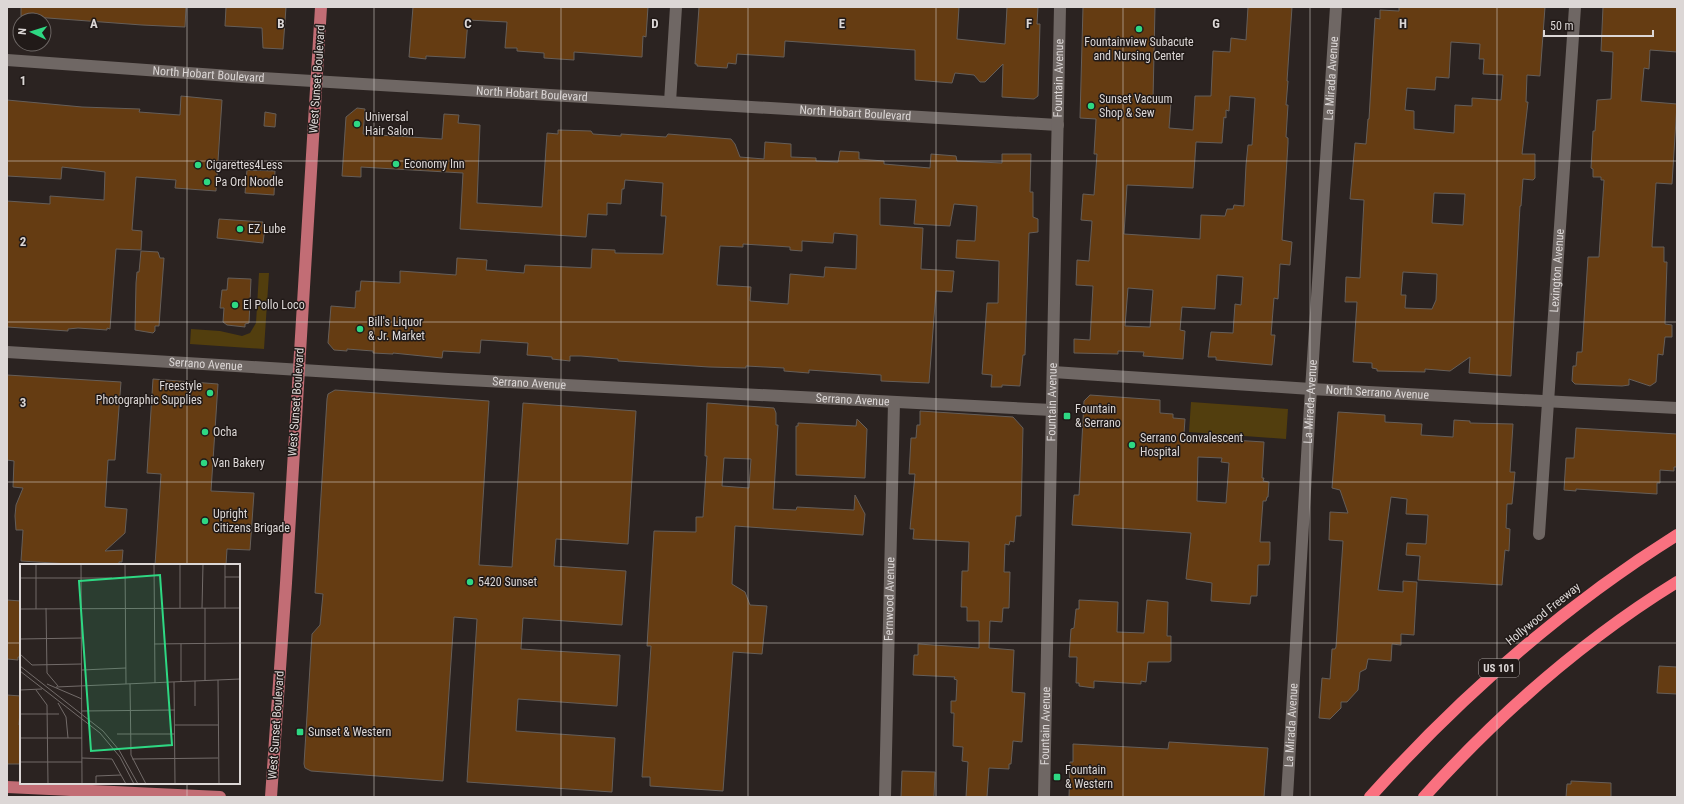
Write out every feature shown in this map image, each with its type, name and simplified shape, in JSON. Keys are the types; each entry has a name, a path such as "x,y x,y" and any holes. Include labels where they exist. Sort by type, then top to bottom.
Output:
{"highway":[{"name":"Hollywood Freeway","path":"1370,797 1443,719 1495,671 1589,594 1643,556 1677,535"},
{"path":"1424,797 1477,742 1566,662 1615,624 1677,582"}],"main road":[{"name":"West Sunset Boulevard","path":"270,797 299,370 321,7"},
{"path":"7,787 220,797"}],"street":[{"path":"670,102 676,7"},
{"name":"Fountain Avenue","path":"1044,797 1060,7"},
{"name":"La Mirada Avenue","path":"1287,797 1311,389 1336,7"},
{"name":"Lexington Avenue","path":"1539,534 1575,7"},
{"name":"North Hobart Boulevard","path":"7,60 317,81 1058,125"},
{"name":"Serrano Avenue","path":"7,352 299,370 1052,410"},
{"name":"North Serrano Avenue","path":"1053,372 1311,389 1677,408"},
{"name":"Fernwood Avenue","path":"885,797 894,402"}],"shaded area":[{"path":"259,273 269,273 264,349 190,344 191,329 220,331 242,336 250,333 256,323"},
{"path":"1191,402 1288,409 1286,439 1189,432"}],"building":[{"path":"21,7 186,7 185,27 52,18 52,12 21,12"},
{"path":"226,7 286,7 283,49 263,48 262,28 225,26"},
{"path":"413,7 648,7 646,37 643,36 642,57 574,52 574,60 544,58 544,53 517,51 517,48 505,48 507,22 468,20 465,58 426,56 426,59 409,57"},
{"path":"699,7 959,7 957,39 1005,44 1007,7 1038,7 1037,24 1040,24 1038,96 1034,99 1002,97 1003,64 985,82 980,82 974,75 955,73 952,83 915,80 915,50 785,41 784,57 737,54 736,64 728,63 727,68 697,66 697,64 695,64"},
{"path":"1083,7 1155,7 1153,100 1171,101 1169,128 1193,130 1195,96 1211,96 1213,51 1230,52 1231,38 1246,40 1248,7 1292,7 1286,105 1288,105 1286,137 1288,138 1288,143 1282,240 1292,242 1290,265 1280,264 1278,299 1274,298 1271,335 1275,335 1272,365 1216,360 1216,357 1208,357 1211,332 1233,333 1235,304 1241,305 1243,277 1217,275 1215,309 1182,307 1180,330 1185,331 1183,359 1143,356 1144,352 1118,351 1118,354 1074,353 1074,339 1090,340 1093,286 1076,285 1077,260 1089,261 1092,221 1081,220 1083,194 1094,195 1097,154 1094,154 1096,119 1080,118","holes":["1230,96 1255,98 1252,145 1248,145 1244,206 1234,205 1233,209 1227,209 1225,216 1201,215 1200,239 1124,234 1127,185 1193,188 1196,142 1222,143 1224,117 1226,118 1226,110 1229,111","1128,288 1153,290 1150,327 1125,326"]},
{"path":"1399,7 1545,7 1540,76 1527,75 1526,102 1528,102 1522,154 1535,154 1535,178 1533,180 1523,179 1520,206 1511,376 1469,373 1470,357 1450,371 1425,369 1425,372 1377,371 1377,369 1372,368 1372,363 1353,362 1357,302 1345,302 1346,277 1360,278 1364,200 1350,199 1355,143 1366,144 1369,119 1375,18 1380,19 1380,10 1399,11","holes":["1451,42 1480,44 1479,59 1484,59 1483,74 1503,75 1501,100 1472,98 1472,106 1455,105 1454,133 1414,129 1414,111 1405,110 1407,88 1435,90 1436,77 1449,78","1434,193 1465,194 1463,225 1432,223","1403,272 1437,274 1436,300 1432,309 1405,308 1406,295 1401,295"]},
{"path":"1603,7 1677,7 1677,52 1650,50 1649,69 1644,68 1641,101 1677,104 1672,184 1656,183 1652,247 1664,247 1664,262 1667,262 1665,324 1672,325 1672,337 1665,337 1663,355 1658,354 1656,382 1650,386 1629,379 1629,385 1622,386 1575,384 1572,381 1573,366 1576,366 1577,352 1582,352 1588,257 1599,257 1604,180 1601,180 1601,177 1593,177 1593,169 1591,168 1593,131 1595,131 1597,100 1611,99 1613,52 1601,51"},
{"path":"181,96 222,100 216,191 175,188 176,180 136,177 132,230 142,231 141,250 116,249 110,329 78,328 68,329 68,331 7,327 7,201 50,204 50,196 104,200 105,172 62,167 61,179 7,176 7,100 82,107 140,109 139,112 180,115"},
{"path":"357,108 365,109 363,134 442,139 444,114 459,115 458,123 480,125 477,203 542,207 547,133 558,134 558,130 591,131 593,134 621,136 621,134 666,137 668,134 731,139 735,144 740,157 764,159 765,142 791,144 791,157 816,158 816,161 838,162 840,151 859,152 859,159 884,161 884,164 930,168 931,154 956,156 957,161 1002,163 1002,154 1031,154 1030,192 1033,192 1033,217 1038,219 1038,232 1029,233 1025,355 1023,355 1020,386 1002,385 1002,387 991,387 992,375 982,374 987,303 998,303 999,261 956,258 957,240 975,241 977,206 954,204 950,226 914,224 916,200 880,198 880,225 923,228 921,269 954,271 952,292 936,291 929,383 881,381 881,375 809,370 809,373 784,371 784,368 746,366 746,368 709,367 618,361 618,359 581,356 570,356 570,361 552,359 552,357 527,355 528,343 481,340 480,353 443,351 442,358 393,353 373,353 373,351 347,349 347,351 334,350 328,343 331,306 355,308 356,291 360,291 361,281 400,283 400,271 456,275 457,258 487,260 486,270 524,273 525,265 591,268 592,249 615,250 615,253 663,254 666,216 661,216 663,183 625,180 624,189 622,189 621,204 607,203 607,215 588,214 586,237 460,229 463,173 361,167 361,177 342,176 346,117","holes":["834,233 857,235 856,269 825,267 824,277 790,274 788,304 750,301 751,287 717,285 720,246 743,247 743,244 790,247 790,250 802,251 802,241 833,243"]},
{"path":"265,112 276,114 275,127 264,126"},
{"path":"247,170 275,171 274,195 245,193"},
{"path":"219,219 263,222 262,227 265,227 263,243 217,238"},
{"path":"141,251 158,252 160,258 164,258 159,326 155,326 155,331 153,333 135,330 136,283 137,272 139,272"},
{"name":"El Pollo Loco","path":"228,278 251,279 249,323 245,324 245,327 227,325 223,322 224,308 220,308 222,290 227,290"},
{"path":"7,375 121,382 115,460 108,460 105,507 127,509 125,533 105,551 123,550 122,562 119,562 119,564 69,564 21,561 23,530 16,530 15,516 16,505 23,488 13,487 14,461 7,460"},
{"path":"153,379 218,384 211,491 254,493 250,550 227,549 226,564 155,564 161,474 147,473"},
{"name":"5420 Sunset","path":"335,390 489,401 479,565 512,567 523,403 636,411 628,544 556,539 554,566 626,571 622,625 523,618 521,649 620,655 617,706 518,699 516,731 615,738 612,792 467,782 477,619 454,617 443,781 311,771 305,768 304,764 312,634 320,625 323,594 315,593 327,399 328,394"},
{"path":"1090,395 1160,400 1160,413 1173,414 1173,418 1185,419 1184,434 1206,436 1217,439 1264,442 1262,478 1264,478 1263,481 1269,482 1268,497 1266,501 1263,501 1260,542 1270,542 1270,559 1269,565 1258,565 1257,596 1251,596 1250,604 1211,601 1212,583 1186,579 1191,533 1072,525 1074,495 1079,495 1084,401","holes":["1198,457 1222,458 1221,462 1229,463 1226,503 1197,501"]},
{"path":"707,403 774,408 776,413 776,425 778,425 773,509 796,510 797,507 854,510 855,495 865,514 863,535 735,526 732,584 745,592 750,605 767,606 762,654 733,652 723,791 650,786 650,777 642,777 651,646 647,646 654,531 696,532 696,517 703,517 707,456 705,456","holes":["724,458 751,459 749,488 722,486"]},
{"path":"920,411 1013,417 1023,428 1021,516 1016,516 1014,542 1010,541 1009,545 1005,544 1004,572 1010,572 1009,608 1003,608 1002,622 990,621 989,648 1014,650 1012,692 1025,693 1022,742 1013,741 1011,764 1009,764 1009,769 989,768 987,797 966,797 968,762 962,761 963,747 953,746 954,713 951,713 951,701 956,701 957,680 954,679 955,677 913,675 914,655 918,655 918,644 979,648 979,621 967,621 967,607 961,607 962,571 968,571 969,542 913,539 914,529 910,529 915,474 909,474 911,438 916,438 917,425 920,425"},
{"path":"1338,412 1385,415 1385,422 1422,424 1421,435 1453,437 1454,420 1470,421 1470,423 1513,424 1510,472 1515,472 1512,504 1507,504 1506,528 1510,529 1509,551 1505,550 1502,585 1418,580 1420,556 1406,555 1407,543 1426,544 1428,515 1406,514 1407,499 1391,497 1378,590 1403,592 1403,581 1417,582 1414,635 1401,634 1401,645 1392,644 1391,661 1368,659 1366,669 1360,672 1358,690 1347,702 1341,702 1341,708 1330,719 1319,718 1322,678 1330,679 1332,649 1335,649 1336,647 1343,541 1329,540 1330,512 1348,513 1340,490 1332,488"},
{"path":"857,419 867,429 865,478 796,475 796,426 798,426 798,423 856,426"},
{"path":"1576,428 1677,434 1677,467 1674,467 1674,471 1660,470 1660,483 1657,483 1657,494 1576,489 1576,491 1564,490 1566,458 1574,458"},
{"path":"7,600 20,601 20,657 18,657 18,660 7,659"},
{"path":"1079,600 1118,602 1117,632 1144,633 1147,600 1168,602 1167,636 1171,636 1171,661 1148,662 1146,682 1141,681 1141,684 1094,681 1094,688 1079,686 1079,683 1076,683 1077,657 1069,657 1071,629 1074,628 1076,609 1079,609"},
{"path":"1659,666 1677,667 1677,694 1657,693"},
{"path":"7,695 20,696 20,764 7,764"},
{"path":"1169,742 1268,748 1264,797 1069,797 1070,762 1073,762 1073,744 1168,749"},
{"path":"902,771 935,772 934,797 901,797"},
{"path":"1571,781 1611,783 1611,797 1566,797 1567,784 1571,784"}],"place":[{"name":"Fountainview Subacute and Nursing Center","path":"1139,29"},
{"name":"Sunset Vacuum Shop & Sew","path":"1091,106"},
{"name":"Universal Hair Salon","path":"357,124"},
{"name":"Economy Inn","path":"396,164"},
{"name":"Cigarettes4Less","path":"198,165"},
{"name":"Pa Ord Noodle","path":"207,182"},
{"name":"EZ Lube","path":"240,229"},
{"name":"El Pollo Loco","path":"235,305"},
{"name":"Bill's Liquor & Jr. Market","path":"360,329"},
{"name":"Freestyle Photographic Supplies","path":"210,393"},
{"name":"Fountain & Serrano","path":"1067,416"},
{"name":"Ocha","path":"205,432"},
{"name":"Serrano Convalescent Hospital","path":"1132,445"},
{"name":"Van Bakery","path":"204,463"},
{"name":"Upright Citizens Brigade","path":"205,521"},
{"name":"5420 Sunset","path":"470,582"},
{"name":"Sunset & Western","path":"300,732"},
{"name":"Fountain & Western","path":"1057,777"}]}
